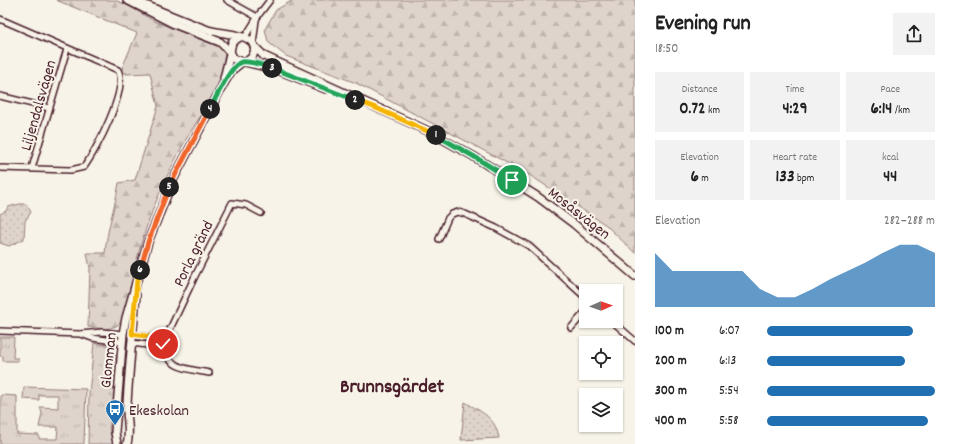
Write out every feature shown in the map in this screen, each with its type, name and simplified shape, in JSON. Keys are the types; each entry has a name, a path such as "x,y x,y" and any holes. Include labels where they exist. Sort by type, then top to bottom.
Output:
{"main road":[{"path":"127,0 186,30 220,42 234,60 243,62 252,58 254,45 242,37 208,30 133,0"},
{"path":"230,53 232,42 242,37"},
{"name":"Mosåsvägen","path":"254,45 264,56 297,74 434,134 473,156 518,184 574,224 635,276"},
{"name":"Glomman","path":"223,84 230,53"},
{"name":"Glomman","path":"117,444 115,432 123,334 126,318 148,242 173,180 215,99 232,70 243,62"},
{"name":"Mosåsvägen","path":"243,62 297,74"},
{"name":"Glomman","path":"127,444 129,428 127,408 137,280"},
{"path":"123,334 132,334"},
{"path":"122,342 132,343"}],"street":[{"path":"227,0 257,17"},
{"path":"242,37 270,0"},
{"path":"254,45 257,17"},
{"path":"0,19 118,70 121,80 113,108 103,134 84,167 71,170 0,168"},
{"name":"Liljendalsvägen","path":"32,168 68,49"},
{"path":"0,96 49,108"},
{"name":"Porla gränd","path":"164,343 194,278 232,203 246,205 261,213"},
{"path":"439,239 448,218 452,214 458,212 465,214 496,228 529,246 579,292"},
{"path":"571,328 579,319"},
{"path":"620,328 635,342"},
{"path":"0,331 80,334 98,332 123,334"},
{"path":"80,334 92,338 122,342"},
{"path":"132,334 164,343"},
{"path":"132,343 164,343"},
{"path":"164,343 169,360 177,367 209,373"}],"green space":[{"path":"56,0 115,0 129,6 154,21 224,49 222,73 217,86 178,155 160,191 150,216 139,251 122,321 115,327 110,328 88,327 90,268 87,253 105,253 107,235 119,183 135,180 158,106 150,73 126,74 122,68 137,33"},
{"path":"293,0 635,0 635,253 606,225 528,174 356,83 286,56 268,42 265,29 276,10"},
{"path":"26,204 31,212 25,221 24,239 9,246 0,243 0,214 6,211 8,207"},
{"path":"0,337 14,337 13,358 18,358 18,361 3,361 3,356 0,356"},
{"path":"94,343 110,346 115,353 117,367 113,409 109,429 115,444 88,444 89,394"},
{"path":"24,387 86,389 84,444 0,444 1,395 17,396 17,434 39,435 39,439 57,439 58,427 39,427 42,413 40,407 58,408 58,395 39,395 39,400 23,399"},
{"path":"465,402 483,413 491,420 495,425 499,438 461,440"}],"place":[{"name":"Ekeskolan","path":"115,426"}],"district":[{"name":"Brunnsgärdet","path":"392,385"}],"route":[{"path":"163,344 165,339 132,334 137,280 158,214 173,180 223,84 232,70 242,62 278,70 344,97 376,108 428,131 512,180"}]}
